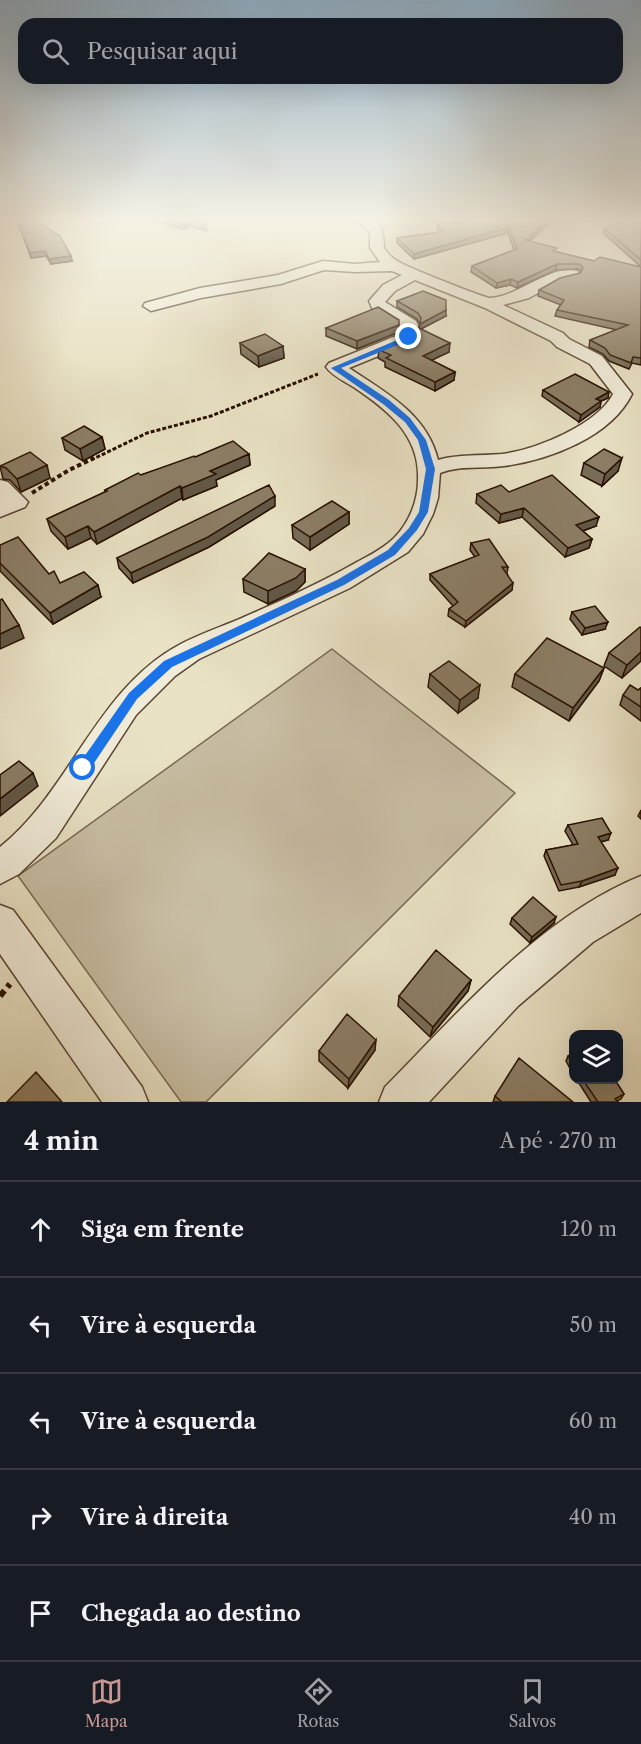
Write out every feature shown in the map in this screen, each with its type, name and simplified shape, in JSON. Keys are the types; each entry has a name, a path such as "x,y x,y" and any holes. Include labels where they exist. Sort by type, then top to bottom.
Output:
{"street":[{"path":"152,306 200,293 281,279 310,269"},
{"path":"403,269 491,305 557,337 563,343 596,360 623,394 614,411 601,420 542,450 501,460 450,462 431,469"},
{"path":"335,368 409,337 410,325 378,305 376,301 389,288 414,274"},
{"path":"491,305 496,301 526,294 556,276 572,274"},
{"path":"0,868 22,850 49,821 118,715 149,680 168,664 340,582 391,553 404,542 424,512 431,469 422,440 408,420 386,402 335,368"},
{"path":"0,487 9,506"},
{"path":"400,1102 505,993 579,929 641,893"},
{"path":"0,922 127,1102"}],"path":[{"path":"9,506 69,470 147,433 211,416 335,368"}],"shaded area":[{"path":"332,649 515,793 206,1102 181,1102 18,876"}],"building":[{"path":"477,269 545,269 518,282 511,279 497,283"},
{"path":"582,269 641,269 641,358 633,357 631,363 610,355 605,348 590,340 628,325 557,310 564,300 539,290 560,278 580,273"},
{"path":"423,291 446,300 446,310 420,324 421,318 418,313 397,301"},
{"path":"378,307 399,320 399,325 357,341 326,328"},
{"path":"419,328 450,343 423,356 455,372 435,382 386,358 391,355 379,350 417,335"},
{"path":"265,334 283,346 258,356 240,343"},
{"path":"575,374 609,392 596,399 601,401 581,415 543,390"},
{"path":"84,426 102,437 80,449 62,438"},
{"path":"233,441 249,454 210,471 216,474 182,488 180,486 94,532 88,526 65,537 47,519 107,491 105,490 138,473 141,475 195,457"},
{"path":"604,449 622,458 605,474 584,463"},
{"path":"30,452 47,465 17,479 6,468 0,466"},
{"path":"552,475 599,517 576,525 592,539 568,548 524,508 501,514 477,494 501,485 509,492"},
{"path":"269,485 275,496 208,537 131,573 117,558"},
{"path":"332,501 349,512 310,537 292,525"},
{"path":"18,537 49,574 54,571 60,583 84,572 98,585 50,613 0,563 0,545"},
{"path":"489,539 508,567 502,567 513,583 466,621 449,609 458,602 430,574 479,555 471,543"},
{"path":"269,553 305,569 296,578 268,591 243,579"},
{"path":"2,599 19,625 0,634 0,600"},
{"path":"595,606 608,622 585,628 572,612"},
{"path":"640,627 641,652 627,665 609,653"},
{"path":"547,638 604,668 573,708 515,674"},
{"path":"449,661 480,685 460,700 430,674"},
{"path":"630,685 638,690 641,688 641,707 623,695"},
{"path":"19,761 33,773 0,799 0,775"},
{"path":"602,818 611,833 598,837 618,868 582,881 561,885 546,850 578,844 568,825"},
{"path":"533,897 556,917 532,937 512,918"},
{"path":"436,950 471,980 433,1027 399,996"},
{"path":"347,1014 376,1040 349,1079 319,1051"},
{"path":"519,1058 573,1102 502,1102 495,1096"},
{"path":"36,1072 62,1102 7,1102"},
{"path":"586,1084 618,1084 624,1094 615,1099 618,1102 598,1102"}],"route":[{"path":"83,768 133,696 168,664 340,582 391,553 404,542 424,512 428,494 431,469 422,440 408,420 386,402 335,368 409,337"}]}
